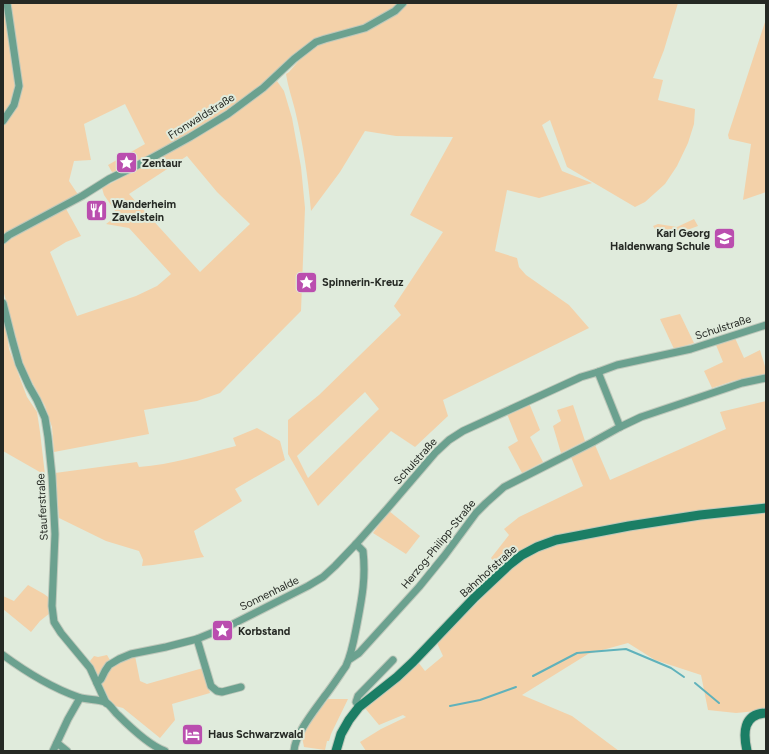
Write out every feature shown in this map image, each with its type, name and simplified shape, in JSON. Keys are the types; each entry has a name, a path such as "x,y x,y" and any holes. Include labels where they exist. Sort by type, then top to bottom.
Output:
{"street":[{"path":"3,121 14,105 19,86 7,3"},
{"name":"Fronwaldstraße","path":"3,240 9,235 82,196 109,179 184,141 228,114 263,88 294,58 316,42 365,28 394,11 403,3"},
{"name":"Stauferstraße","path":"3,303 20,364 45,418 52,476 55,534 52,606 54,622 61,633 90,668 106,702 117,715 143,737 161,750 165,751"},
{"name":"Schulstraße","path":"356,544 435,453 463,431 581,377 617,365 691,349 766,325"},
{"path":"598,372 620,427"},
{"name":"Herzog-Philipp-Straße","path":"350,658 359,653 419,587 476,513 504,487 641,417 742,383 766,378"},
{"name":"Bahnhofstraße","path":"336,751 341,734 359,707 397,677 413,662 475,597 522,554 556,540 629,526 700,515 766,508"},
{"path":"294,751 297,740 308,721 350,658 364,579 364,551 356,544"},
{"name":"Sonnenhalde","path":"97,683 109,665 119,659 131,654 197,639 231,625 308,586 335,566 356,544"},
{"path":"197,639 211,686 216,691 222,692 241,687"},
{"path":"3,655 44,682 80,698 106,702"},
{"path":"359,707 356,702 358,696 393,660"},
{"path":"53,751 80,698"},
{"path":"747,751 744,734 746,727 752,718 759,714 766,713"},
{"path":"57,744 68,751"}],"shaded area":[{"path":"3,3 9,41 8,3 678,3 664,50 653,78 663,80 658,100 695,109 694,124 688,143 677,166 665,184 645,202 635,207 567,167 550,120 542,125 562,171 592,183 539,198 507,190 495,251 517,258 519,267 526,275 569,305 589,328 443,400 448,416 415,447 391,431 318,506 288,454 288,420 319,395 401,315 394,306 443,232 410,215 453,137 396,136 365,131 340,172 311,211 303,147 286,74 301,58 291,56 274,75 225,113 118,171 112,172 108,165 145,144 125,104 84,124 91,160 74,161 69,181 79,196 27,221 3,236","holes":["365,392 379,409 308,478 297,456"]},
{"path":"766,19 766,192 743,200 751,144 729,139 728,135"},
{"path":"277,81 284,91 292,118 301,167 305,208 301,311 220,393 197,401 144,410 149,434 54,452 52,427 45,406 24,367 3,290 3,245 28,227 65,207 81,236 66,242 50,252 77,316 136,296 157,286 171,274 129,228 106,224 118,215 104,195 102,188 168,153 230,117","holes":["187,156 217,192 250,224 200,272 129,194"]},
{"path":"694,219 698,226 676,234 657,232 653,226 658,224 677,227"},
{"path":"680,314 694,343 674,349 660,319"},
{"path":"3,315 9,349 27,397 37,412 45,475 3,451"},
{"path":"735,338 744,358 760,350 765,365 766,374 733,381 712,388 704,371 723,362 716,345"},
{"path":"766,401 766,710 736,713 708,710 701,675 655,660 628,643 588,654 522,695 572,716 619,751 366,751 360,742 381,729 406,717 403,715 379,725 364,707 418,662 425,671 443,656 437,643 505,575 491,558 509,535 504,529 519,517 583,486 571,457 595,445 610,480 726,429 720,412"},
{"path":"529,403 540,430 530,437 543,462 522,473 508,447 518,441 507,414"},
{"path":"573,405 585,441 561,453 553,426 561,421 557,410"},
{"path":"257,428 280,441 285,460 235,489 242,501 194,531 204,557 142,566 143,560 139,551 106,541 59,518 55,473 137,462 139,467 176,462 236,446 233,438"},
{"path":"389,511 420,536 406,554 373,533"},
{"path":"28,585 48,597 50,613 40,621 31,632 3,609 3,596 14,601"},
{"path":"107,655 111,662 101,674 97,675 90,661 94,656 98,657"},
{"path":"135,656 140,681 147,684 203,668 210,693 172,704 175,720 160,738 123,708 115,706 109,699 101,683 104,674 116,661"},
{"path":"328,699 348,699 329,741 327,741 325,750 304,747 302,737"}],"waterway":[{"path":"533,676 577,653 626,649 671,668 684,677"},
{"path":"695,683 719,703"},
{"path":"450,706 480,700 516,687"}],"place":[{"name":"Zentaur","path":"126,163"},
{"name":"Wanderheim Zavelstein","path":"97,210"},
{"name":"Karl Georg Haldenwang Schule","path":"725,239"},
{"name":"Spinnerin-Kreuz","path":"307,282"},
{"name":"Korbstand","path":"223,631"},
{"name":"Haus Schwarzwald","path":"193,734"}]}
